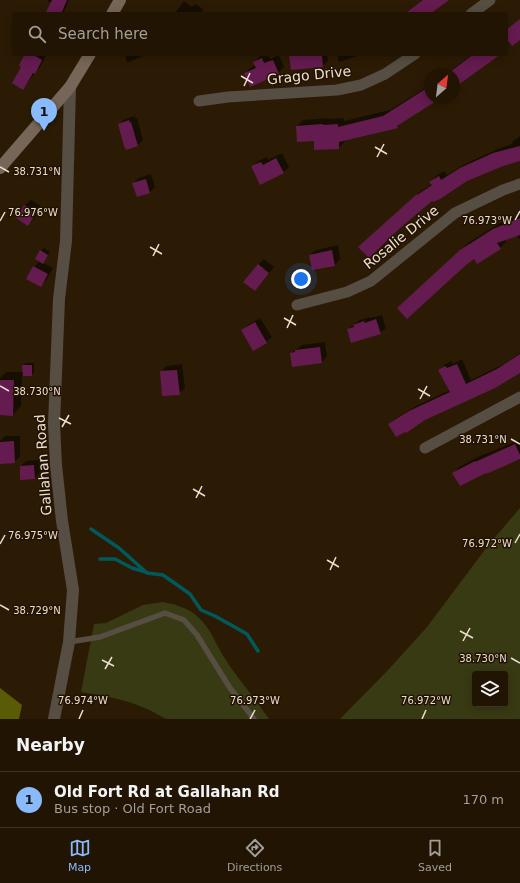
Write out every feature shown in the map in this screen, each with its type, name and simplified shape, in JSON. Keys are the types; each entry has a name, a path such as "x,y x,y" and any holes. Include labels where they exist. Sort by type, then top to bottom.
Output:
{"main road":[{"path":"113,12 120,0"},
{"path":"0,168 70,87 89,56"}],"street":[{"path":"474,12 490,0"},
{"name":"Grago Drive","path":"199,101 228,97 349,88 361,85 385,74 412,56"},
{"name":"Gallahan Road","path":"54,719 69,642 73,590 62,520 56,465 54,424 59,299 66,241 70,87"},
{"name":"Rosalie Drive","path":"297,305 347,292 371,281 455,212 503,190 520,184"},
{"path":"425,448 520,398"}],"lane":[{"path":"69,642 100,636 165,613 184,620 197,634 230,688 254,719"}],"green space":[{"path":"520,508 520,719 340,719 389,669 427,627 490,543"},
{"path":"163,602 187,609 203,622 227,662 269,719 166,719 135,704 81,692 94,624 106,623 143,605"}],"shaded area":[{"path":"0,688 22,705 19,719 0,719"}],"building":[{"path":"52,0 67,0 62,12 46,12"},
{"path":"423,0 449,0 433,12 407,12"},
{"path":"520,19 520,40 512,46 508,41 508,28"},
{"path":"24,56 35,56 42,60 35,74 33,73 23,90 12,83 21,67 19,65"},
{"path":"289,56 322,56 323,67 291,70"},
{"path":"471,56 498,56 460,84 460,68 455,68"},
{"path":"262,58 264,63 273,60 279,74 250,87 244,73 256,68 253,62"},
{"path":"424,90 424,104 432,104 397,126 398,128 339,142 339,149 314,150 314,141 297,142 296,126 338,124 338,127 383,116"},
{"path":"129,120 130,123 131,122 138,146 126,150 118,124"},
{"path":"520,146 520,161 503,166 467,181 440,199 433,202 432,201 399,229 369,258 358,247 417,194 432,185 429,182 439,176 441,180 460,168 493,153"},
{"path":"276,158 284,173 260,185 251,166 261,162 263,165"},
{"path":"146,179 150,193 137,197 132,183"},
{"path":"24,205 37,212 28,226 16,218"},
{"path":"520,218 520,235 497,243 501,249 477,264 474,259 407,319 397,308 460,250 493,229"},
{"path":"40,250 48,255 43,264 35,259"},
{"path":"332,250 335,266 312,270 309,255"},
{"path":"258,264 269,273 255,291 243,282"},
{"path":"33,266 48,274 41,287 26,279"},
{"path":"376,319 381,334 351,343 347,329 364,321 365,323"},
{"path":"255,322 267,343 253,351 241,330"},
{"path":"320,347 322,363 292,367 290,353 295,352 295,350"},
{"path":"520,354 520,373 495,388 425,420 406,433 405,432 396,437 388,424 409,411 450,392 438,370 445,366 447,368 457,364 466,384 497,369"},
{"path":"22,365 32,365 32,376 23,376"},
{"path":"177,370 180,395 162,396 160,371"},
{"path":"0,380 14,380 13,416 0,415"},
{"path":"14,441 15,463 0,464 0,442"},
{"path":"515,444 520,455 520,459 460,486 452,473 475,461"},
{"path":"34,465 35,479 20,480 20,466"}],"waterway":[{"path":"91,529 119,548 147,573 163,575 190,594 201,610 247,634 258,651"},
{"path":"100,559 115,559 132,568 146,572"}],"place":[{"name":"Old Fort Rd at Gallahan Rd","path":"44,131"}]}
